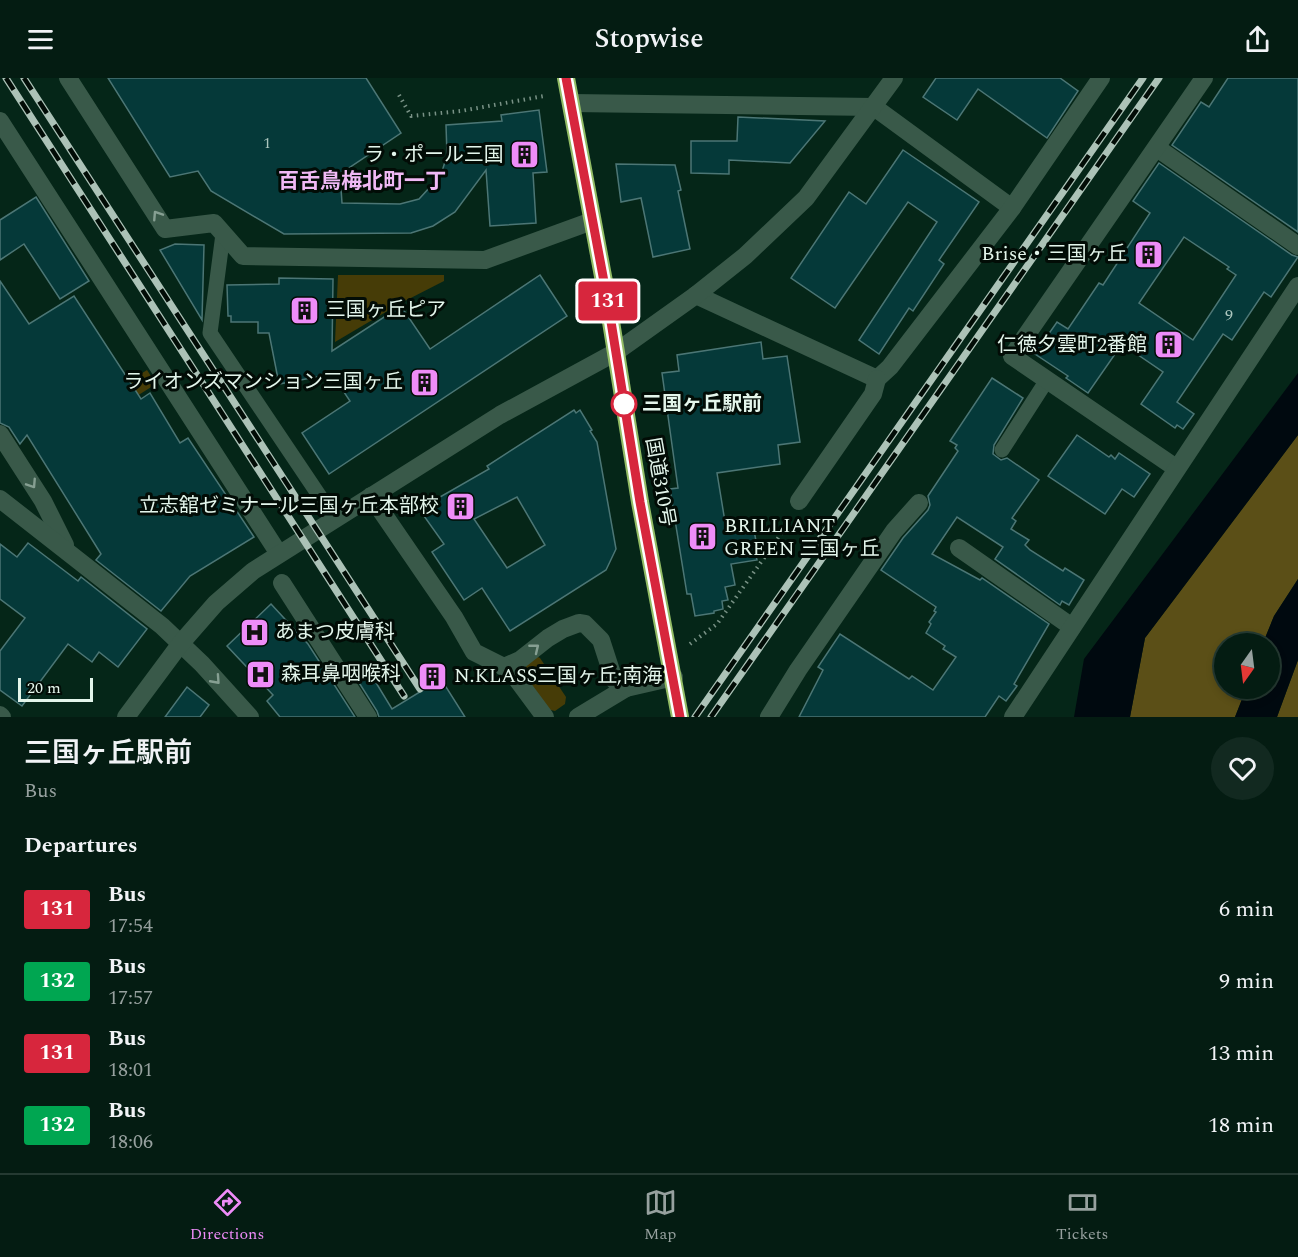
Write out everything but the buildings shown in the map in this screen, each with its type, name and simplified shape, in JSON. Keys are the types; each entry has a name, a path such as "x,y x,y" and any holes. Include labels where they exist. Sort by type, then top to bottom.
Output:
{"highway":[{"name":"国道310号","path":"566,78 680,717"}],"street":[{"path":"68,78 165,229 214,223 243,256 485,260 592,221"},
{"path":"126,717 181,643 216,603 253,571 500,415 616,351 696,295 744,256 806,198 894,78"},
{"path":"799,501 833,442 873,394 877,379 890,367 1012,208 1101,78"},
{"path":"1176,468 1012,356 1204,78"},
{"path":"571,103 874,107 1012,208"},
{"path":"2,127 279,554"},
{"path":"1157,148 1298,246"},
{"path":"1013,717 1298,286"},
{"path":"696,295 799,347 877,379"},
{"path":"0,434 43,501 67,550"},
{"path":"372,496 453,616 474,652 504,667 516,678 545,717"},
{"path":"0,499 162,626 181,643 250,717"},
{"path":"769,717 798,670 894,531 919,503"},
{"path":"959,548 1072,627"},
{"path":"282,583 368,717"},
{"path":"504,667 520,660 563,628 579,623 585,624 601,640 614,680 626,688"},
{"path":"578,717 626,688 674,677"}],"lane":[{"path":"224,234 210,333 335,519"},
{"path":"1002,450 1047,380"}],"path":[{"path":"399,95 411,116 461,111 544,96"},
{"path":"690,644 717,624 798,510 799,501"}],"shaded area":[{"path":"338,275 444,275 444,281 401,303 335,342"},
{"path":"147,370 156,384 105,416 96,402"},
{"path":"1298,373 1298,435 1145,638 1130,717 1074,717 1084,659"},
{"path":"1298,435 1298,579 1274,616 1267,633 1214,633 1214,699 1242,699 1235,717 1130,717 1145,638"},
{"path":"1298,579 1298,660 1277,717 1235,717 1242,699 1280,699 1280,633 1267,633 1274,616"},
{"path":"536,656 540,658 566,697 565,704 555,711 546,709 521,673 521,669"},
{"path":"1298,660 1298,717 1277,717"}],"railway":[{"path":"6,78 404,696"},
{"path":"24,78 420,689"},
{"path":"695,717 1143,78"},
{"path":"711,717 1159,78"}],"bus line":[{"name":"131","path":"566,78 608,303 640,502 680,717"}],"place":[{"name":"ラ・ポール三国","path":"525,155"},
{"name":"Brise・三国ヶ丘","path":"1148,254"},
{"name":"三国ヶ丘ピア","path":"305,310"},
{"name":"仁徳夕雲町2番館","path":"1168,345"},
{"name":"ライオンズマンション三国ヶ丘","path":"424,382"},
{"name":"三国ヶ丘駅前","path":"624,404"},
{"name":"立志舘ゼミナール三国ヶ丘本部校","path":"460,506"},
{"name":"BRILLIANT GREEN 三国ヶ丘","path":"703,537"},
{"name":"あまつ皮膚科","path":"254,632"},
{"name":"森耳鼻咽喉科","path":"260,674"},
{"name":"N.KLASS三国ヶ丘;南海","path":"433,676"}],"district":[{"name":"百舌鳥梅北町一丁","path":"362,182"}]}
